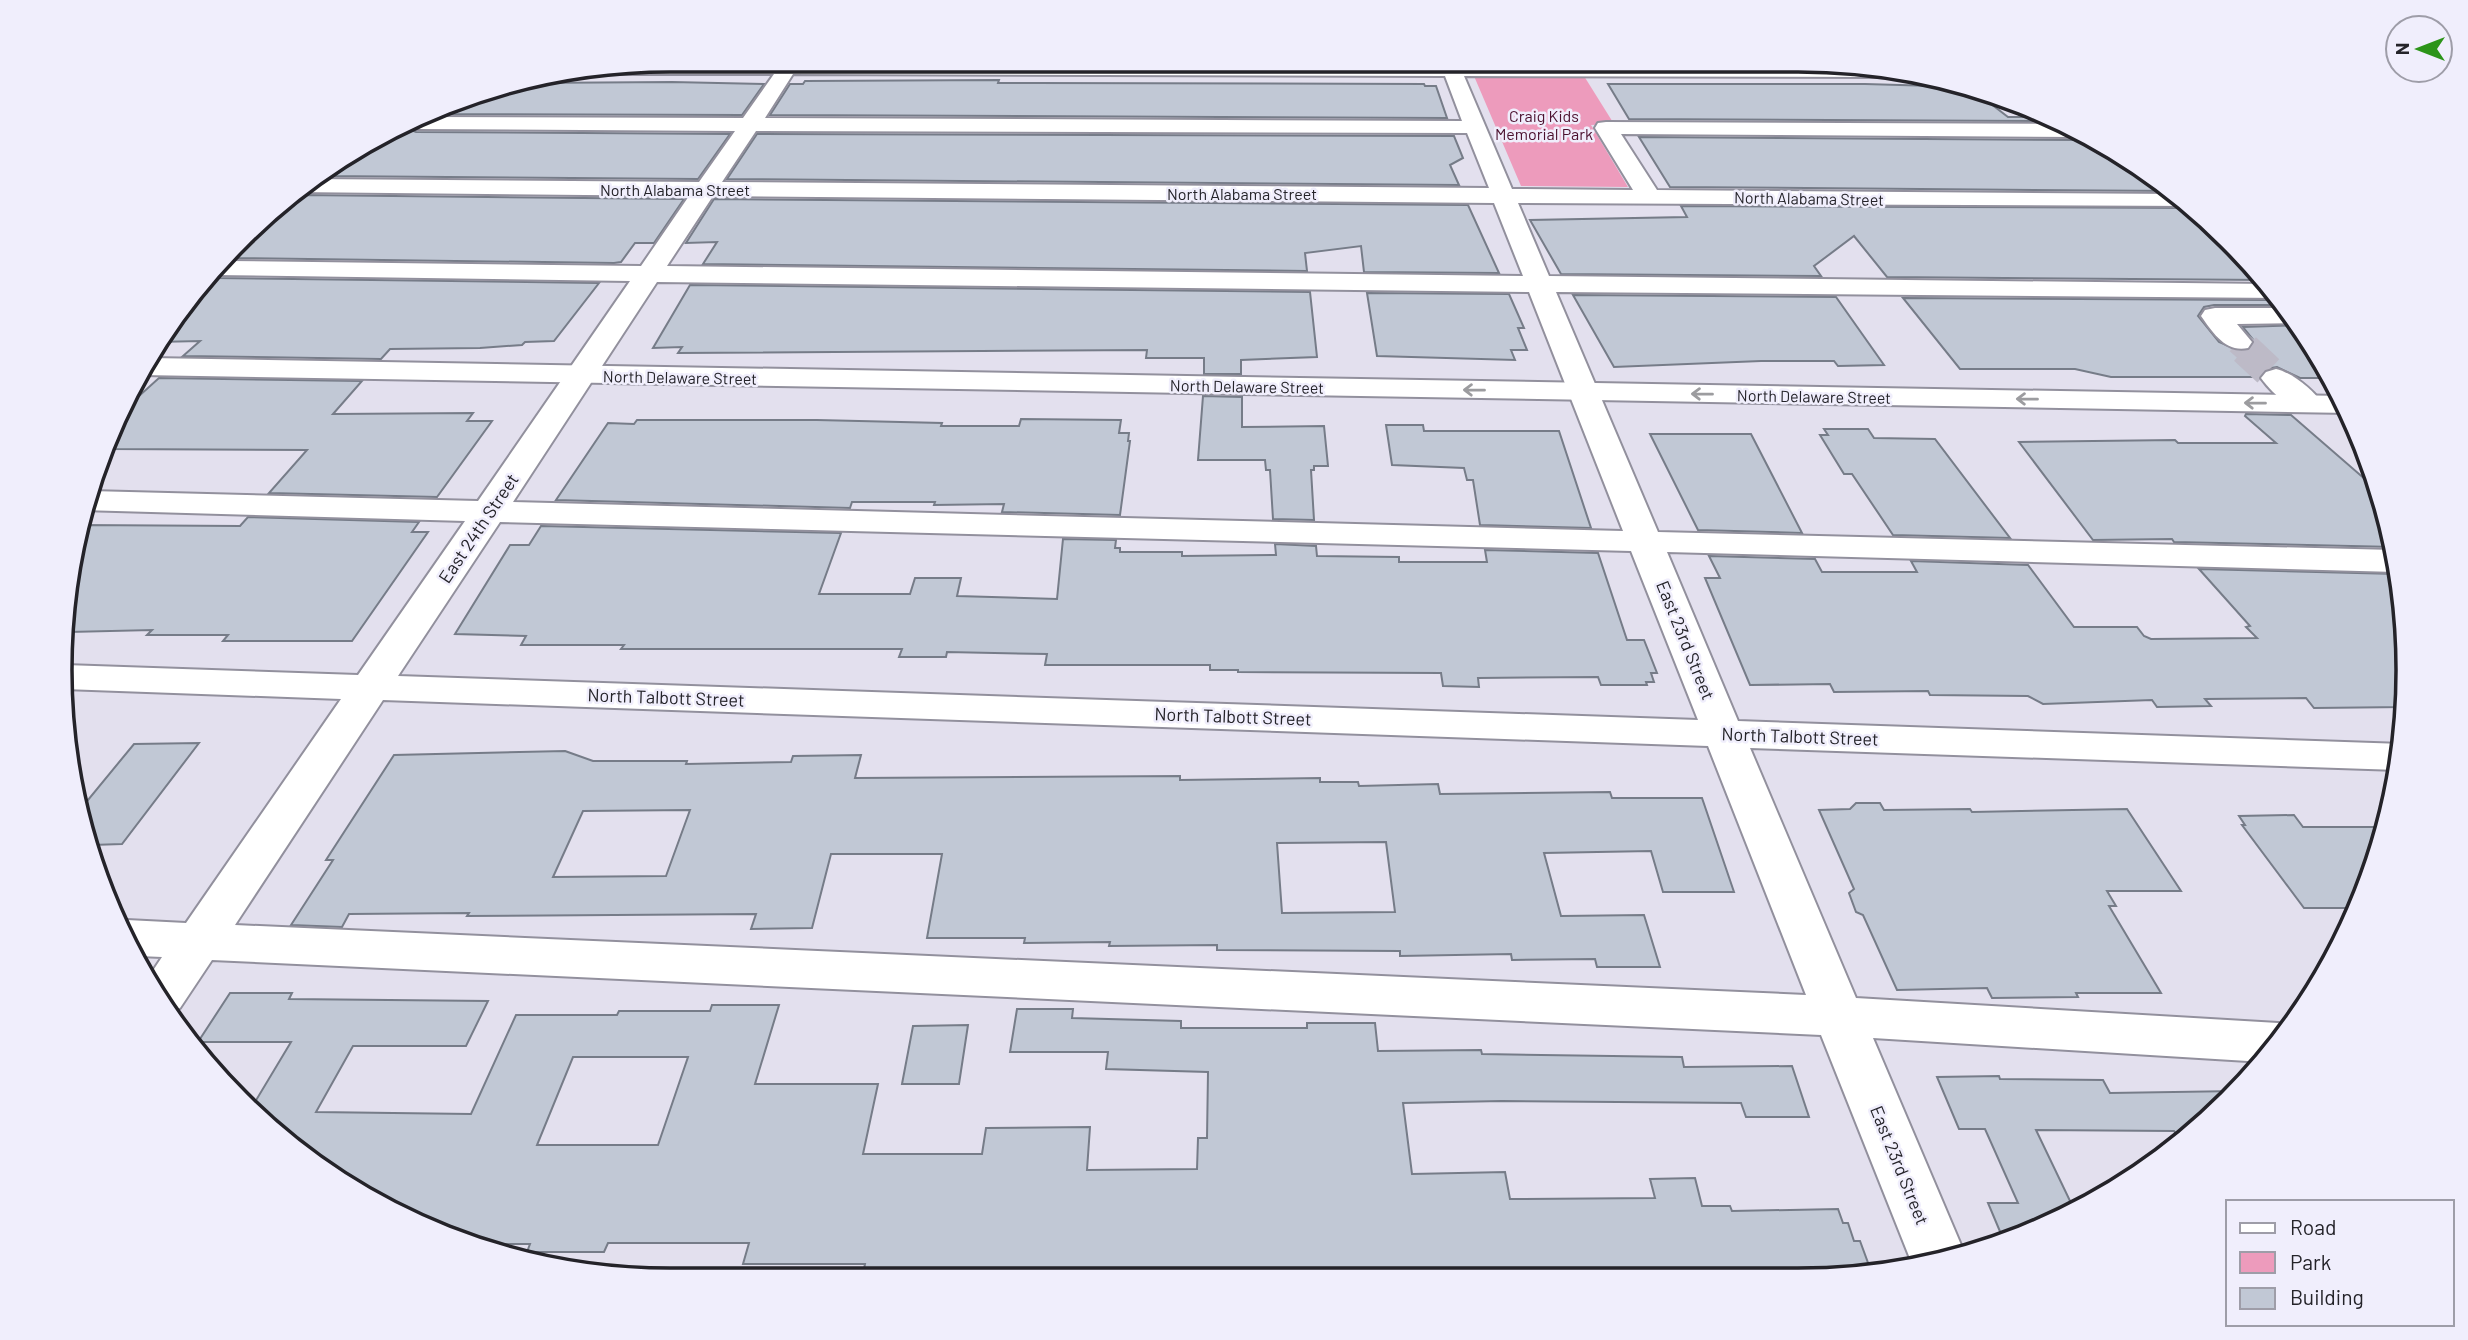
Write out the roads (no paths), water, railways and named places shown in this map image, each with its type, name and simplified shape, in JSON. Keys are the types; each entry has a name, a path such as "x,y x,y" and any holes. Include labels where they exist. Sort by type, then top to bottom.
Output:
{"street":[{"name":"East 24th Street","path":"166,991 785,72"},
{"name":"East 23rd Street","path":"1453,72 1935,1252"},
{"path":"427,123 1475,127"},
{"path":"1648,197 1606,128 2058,131"},
{"name":"North Alabama Street","path":"319,186 2169,201"},
{"path":"226,269 2261,292"},
{"path":"2238,342 2215,316 2280,316"},
{"name":"North Delaware Street","path":"154,367 2335,405"},
{"path":"2276,378 2308,404"},
{"path":"96,501 2386,561"},
{"name":"North Talbott Street","path":"72,677 2390,757"},
{"path":"135,938 1839,1017 2266,1042"}],"tunnel":[{"path":"2238,342 2247,350"},
{"path":"2245,349 2276,378"}],"park label":[{"name":"Craig Kids Memorial Park","path":"1544,124"}]}
